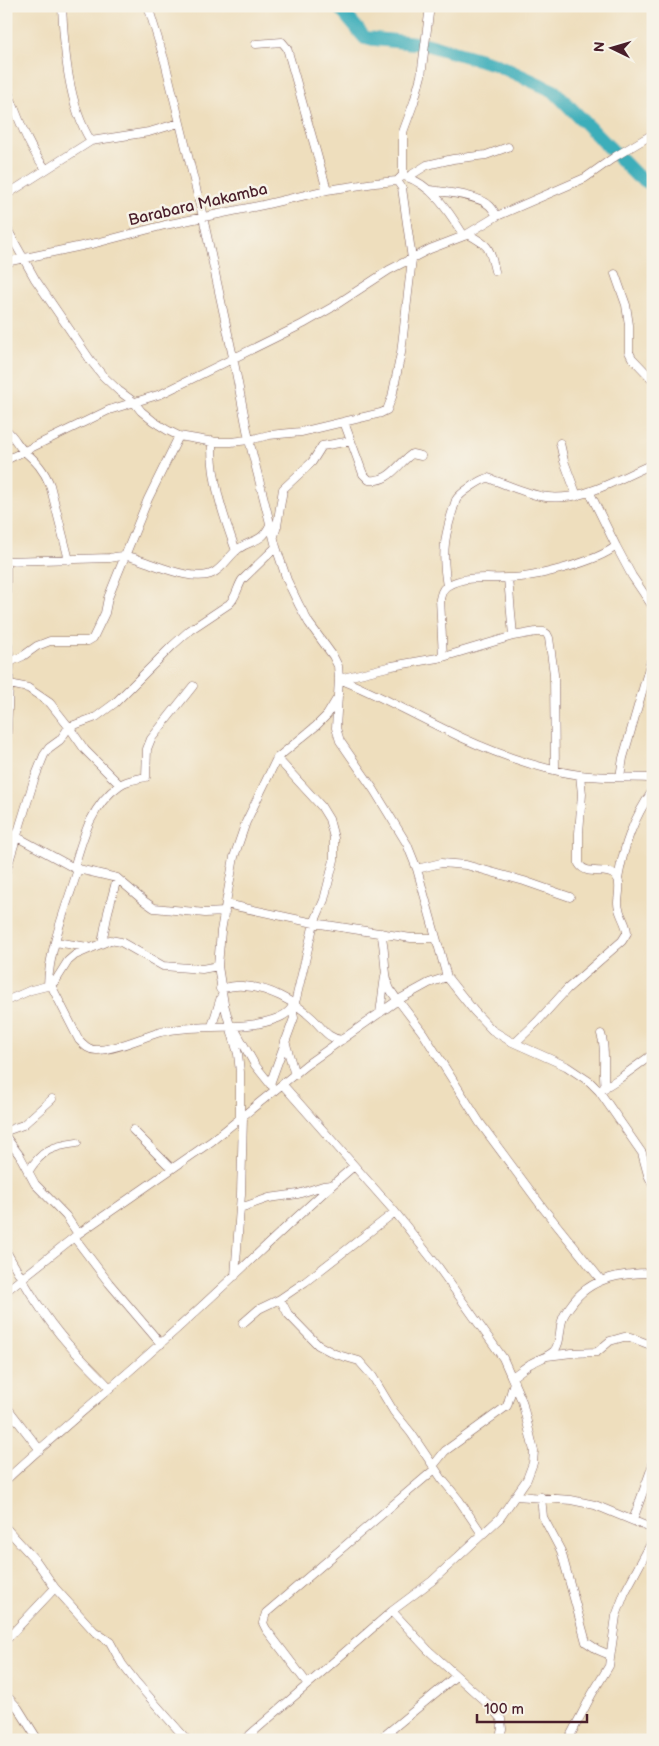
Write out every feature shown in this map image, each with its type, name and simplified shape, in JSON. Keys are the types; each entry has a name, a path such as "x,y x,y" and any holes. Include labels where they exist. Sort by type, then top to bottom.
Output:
{"street":[{"path":"62,6 68,72 84,131 91,141"},
{"path":"148,6 165,62 180,123 234,357 249,440 276,547 291,588 309,623 338,666 336,728 340,741 358,765 398,828 417,869 447,977 484,1022 499,1034 566,1066 602,1090 642,1153 653,1185"},
{"path":"6,227 35,279 91,362 119,391 134,402 153,421 179,436 212,441 249,440 269,435 301,432 381,413 390,405 400,353 412,259 402,188 403,132 421,76 430,6"},
{"path":"256,44 282,42 287,48 327,190"},
{"path":"6,87 28,141 36,157 46,168"},
{"path":"6,195 91,141 150,132 180,123"},
{"path":"6,460 109,410 161,394 303,324 382,274 430,248 466,235 497,216 585,178 616,156 653,134"},
{"path":"402,178 427,165 453,159 486,155 508,147"},
{"path":"402,178 430,190 461,195 485,202 497,216"},
{"name":"Barabara Makamba","path":"6,262 96,243 165,224 327,190 402,178"},
{"path":"430,190 466,235 488,247 495,271"},
{"path":"614,274 626,305 629,325 629,352 632,358 653,380"},
{"path":"344,422 363,474 369,480 378,479 395,471 412,454 420,456"},
{"path":"6,430 38,462 50,485 69,560"},
{"path":"10,662 50,640 88,640 94,638 148,499 179,436"},
{"path":"212,441 213,475 223,517 236,551"},
{"path":"274,536 281,496 287,484 312,462 322,446 351,441"},
{"path":"560,443 568,474 577,496"},
{"path":"447,586 443,557 445,539 456,500 464,491 486,478 538,496 552,498 577,496 590,493 653,464"},
{"path":"590,493 632,576 653,607"},
{"path":"6,592 6,562 126,556 174,571 205,575 212,574 244,545 260,539 266,534 270,525"},
{"path":"443,657 440,599 442,592 447,586 456,582 482,578 527,576 602,556 616,546"},
{"path":"6,871 44,755 49,748 60,740 69,727 96,717 115,703 190,630 229,604 234,598 238,585 242,580 276,547"},
{"path":"508,578 513,636"},
{"path":"6,630 10,662 6,752"},
{"path":"339,679 392,666 443,657 513,636 544,632 549,638 554,674 556,770"},
{"path":"620,777 623,758 651,667 653,654"},
{"path":"339,679 363,687 466,739 510,756 580,775 653,778"},
{"path":"10,684 28,688 50,702 85,750 120,784"},
{"path":"193,686 152,739 147,749 146,777 120,784 104,799 93,814 86,829 55,942 50,964 50,985 79,1040 93,1050 108,1049 162,1032 266,1022 287,1014 293,1006"},
{"path":"235,1276 240,1208 240,1072 238,1054 221,991 218,966 218,952 230,877 237,848 253,807 277,758 316,726 326,715 336,698"},
{"path":"270,1084 294,1018 293,1006 314,923 324,900 332,868 334,838 329,819 321,806 277,758"},
{"path":"580,775 582,794 579,864 584,870 614,874 618,879"},
{"path":"515,1043 567,989 626,937 627,930 618,907 618,879 624,846 640,810 653,790"},
{"path":"6,831 16,838 76,868 117,878 138,897 154,908 205,913 226,908 410,938 435,938"},
{"path":"417,869 441,863 460,864 570,897"},
{"path":"102,943 117,878"},
{"path":"381,933 389,986 398,1001 422,1033 480,1123 601,1280"},
{"path":"6,1001 31,990 50,985 56,980 74,954 110,940 121,942 151,960 171,968 208,969 218,966"},
{"path":"55,942 88,948"},
{"path":"380,1013 386,973"},
{"path":"6,1291 76,1235 212,1141 306,1065 398,1001 429,983 447,977"},
{"path":"221,991 241,985 261,988 310,1016 327,1036 342,1040"},
{"path":"212,1026 221,991"},
{"path":"231,1025 255,1065 276,1090"},
{"path":"601,1034 604,1046 602,1090"},
{"path":"286,1041 295,1075"},
{"path":"602,1090 653,1054"},
{"path":"244,1740 307,1683 325,1670 392,1611 432,1581 500,1518 526,1479 533,1464 534,1451 522,1401 503,1358 439,1268 395,1212 283,1085"},
{"path":"6,1131 23,1125 52,1099"},
{"path":"133,1130 171,1168"},
{"path":"6,1137 35,1184 66,1216 76,1235 109,1283 161,1344"},
{"path":"28,1172 42,1154 52,1148 58,1145 77,1143"},
{"path":"6,1480 161,1344 235,1276 277,1234 354,1166"},
{"path":"240,1208 269,1198 298,1194 331,1185"},
{"path":"243,1323 258,1310 280,1299 305,1282 342,1251 395,1212"},
{"path":"6,1251 41,1310 68,1344 110,1388"},
{"path":"307,1683 263,1624 266,1613 434,1467 445,1451 507,1406 513,1380 531,1364 554,1351 562,1320 575,1298 601,1280 625,1274 653,1273"},
{"path":"280,1299 288,1314 318,1345 335,1354 360,1361 373,1377 394,1412 411,1433 482,1534"},
{"path":"545,1357 572,1352 597,1352 610,1341 624,1336 653,1346"},
{"path":"6,1406 40,1450"},
{"path":"633,1520 653,1464"},
{"path":"516,1496 581,1501 595,1504 653,1530"},
{"path":"541,1497 543,1517 561,1551 586,1642 610,1655"},
{"path":"6,1528 37,1562 55,1588 94,1631 110,1642 122,1664 187,1740"},
{"path":"568,1740 609,1666 616,1616 626,1592 653,1540"},
{"path":"6,1640 55,1588"},
{"path":"392,1611 500,1718 502,1729 499,1740"},
{"path":"379,1740 456,1676"},
{"path":"6,1695 18,1708 38,1740"}],"waterway":[{"path":"338,6 365,38 425,44 495,64 554,91 637,176 653,185"}]}
